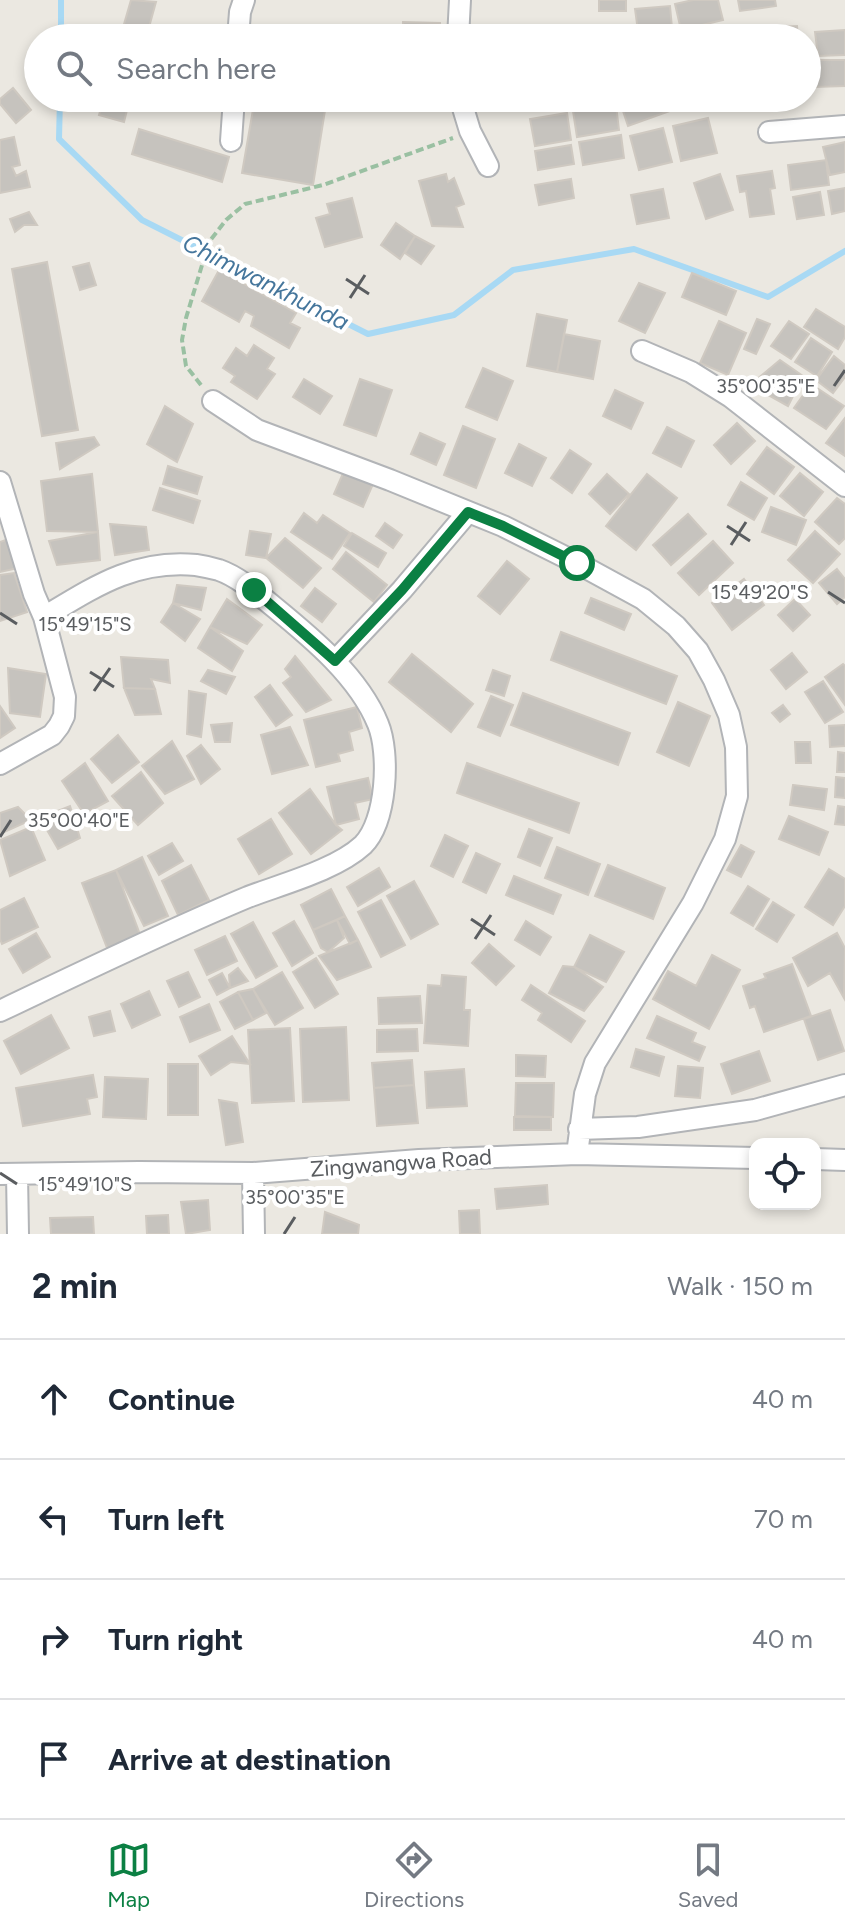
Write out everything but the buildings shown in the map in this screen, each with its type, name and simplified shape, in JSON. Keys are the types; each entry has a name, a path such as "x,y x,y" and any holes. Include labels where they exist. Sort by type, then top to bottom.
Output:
{"street":[{"path":"239,24 244,0"},
{"path":"459,24 460,0"},
{"path":"231,141 233,112"},
{"path":"464,112 488,166"},
{"path":"769,132 845,126"},
{"path":"642,351 691,372 731,397 845,486"},
{"path":"213,401 257,430 503,526 643,599 676,626 698,651 714,680 729,715 736,747 737,796 725,839 693,903 595,1063 585,1094 577,1154"},
{"path":"0,482 44,617 65,697 64,716 52,735 0,764"},
{"path":"335,661 402,590 468,512"},
{"path":"0,1011 181,927 337,862 362,846 370,835 377,823 385,791 383,743 379,725 366,700 335,661 254,590 221,570 196,565 165,565 127,572 107,580 44,617"},
{"path":"579,1129 638,1127 755,1110 845,1085"},
{"name":"Zingwangwa Road","path":"8,1174 253,1173 419,1160 577,1154 749,1158"},
{"path":"821,1159 845,1160"},
{"path":"253,1173 254,1234"},
{"path":"8,1174 18,1234"}],"path":[{"path":"213,401 186,366 182,340 208,247 226,220 245,204 323,185 470,131"}],"waterway":[{"name":"Chimwankhunda","path":"61,0 61,24"},
{"name":"Chimwankhunda","path":"60,112 59,139 142,220 368,334 454,315 513,270 634,249 768,297 845,251"}],"route":[{"path":"254,590 335,661 402,590 468,512 577,563"}]}
